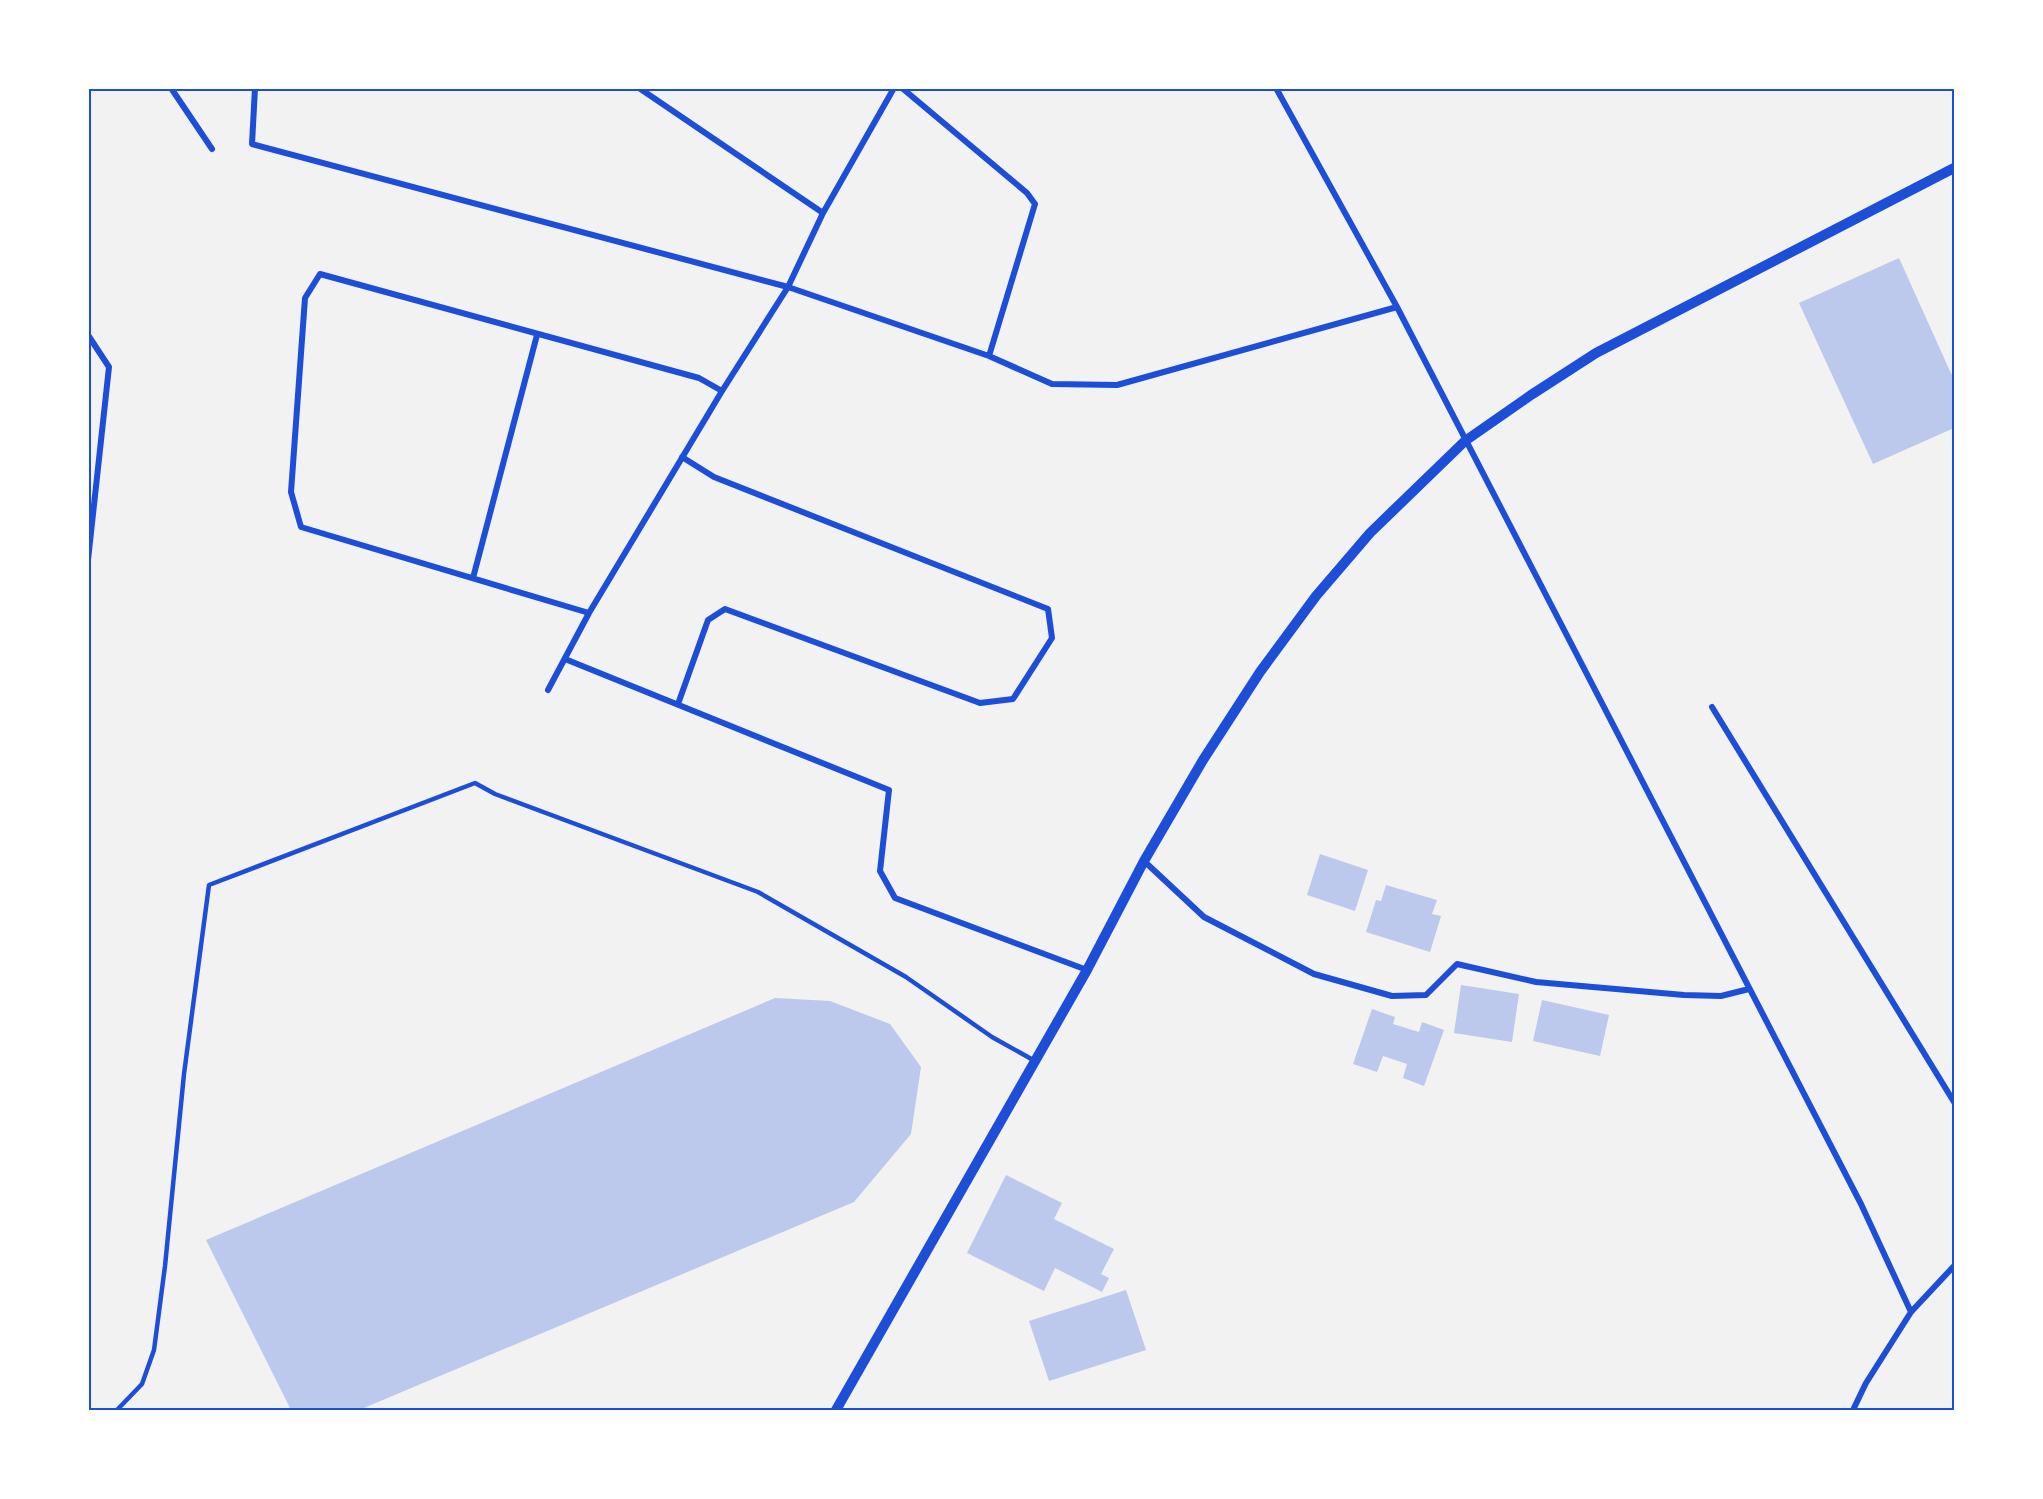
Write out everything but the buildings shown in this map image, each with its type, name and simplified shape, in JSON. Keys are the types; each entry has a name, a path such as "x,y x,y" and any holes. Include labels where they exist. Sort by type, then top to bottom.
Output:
{"street":[{"path":"171,88 212,149"},
{"path":"255,88 252,144 788,287 989,356 1052,384 1117,385 1397,307"},
{"path":"639,88 822,213"},
{"path":"548,690 589,613 722,391 788,287 822,213 894,88"},
{"path":"902,88 1027,193 1035,204 989,356"},
{"path":"1276,88 1397,307 1861,1204 1911,1312"},
{"path":"836,1410 1087,970 1144,861 1203,760 1260,672 1316,596 1370,533 1466,441 1596,352 1954,168"},
{"path":"589,613 301,527 291,492 305,298 320,274 699,378 722,391"},
{"path":"88,335 109,367 88,560"},
{"path":"473,578 537,335"},
{"path":"678,704 708,620 725,609 980,703 1013,699 1052,638 1048,609 714,477 682,457"},
{"path":"565,659 889,790 880,871 895,898 1087,970"},
{"path":"1712,707 1954,1102"},
{"path":"1144,861 1204,916 1314,974 1392,996 1426,995 1457,964 1536,982 1684,995 1721,996 1749,989"},
{"path":"1853,1410 1866,1383 1911,1312 1954,1266"}],"lane":[{"path":"117,1410 142,1384 154,1350 165,1266 184,1074 209,885 475,783 495,794 758,892 906,977 992,1036 1035,1061"}]}
